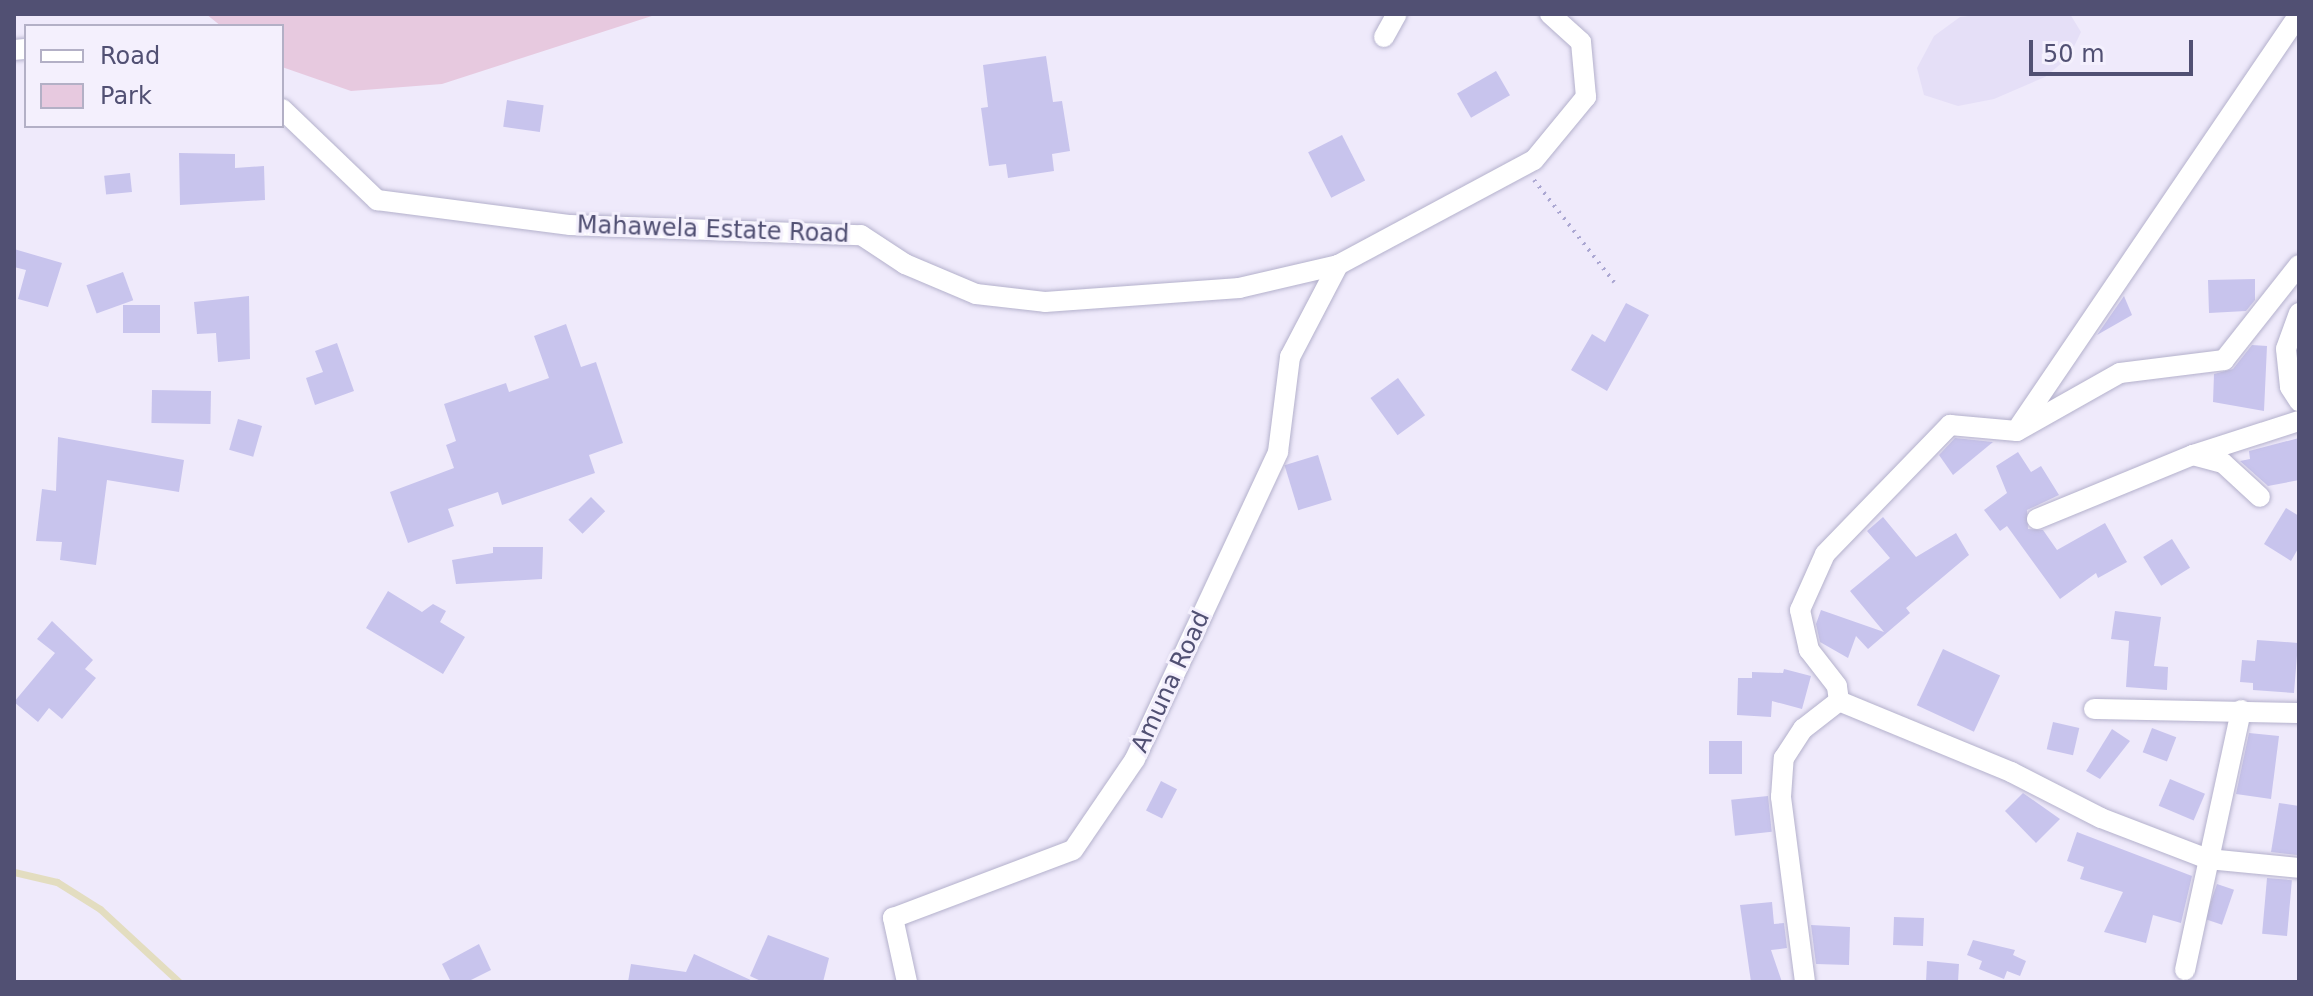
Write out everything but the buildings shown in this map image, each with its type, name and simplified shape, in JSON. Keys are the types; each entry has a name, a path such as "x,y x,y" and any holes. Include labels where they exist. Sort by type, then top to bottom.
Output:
{"street":[{"path":"1384,37 1397,14"},
{"name":"Mahawela Estate Road","path":"284,111 377,200 570,225 861,235 905,264 976,294 1045,302 1209,290 1338,265 1534,160 1586,97 1581,42 1550,14"},
{"path":"2017,431 2299,15"},
{"name":"Amuna Road","path":"907,982 893,918 1073,850 1135,759 1278,452 1290,357 1338,265"},
{"path":"1839,701 1837,686 1809,650 1800,610 1825,554 1950,425 2017,431 2120,373 2224,360 2299,265"},
{"path":"2299,313 2286,349 2290,387 2299,401"},
{"path":"2037,519 2193,455 2299,421"},
{"path":"2193,455 2223,463 2260,497"},
{"path":"1839,701 2011,772 2101,818 2208,859 2299,868"},
{"path":"1805,982 1781,797 1784,758 1803,729 1839,701"},
{"path":"2094,709 2299,713"},
{"path":"2185,970 2241,710"}],"path":[{"path":"1522,165 1614,282"}],"shaded area":[{"path":"2070,14 2081,32 2069,57 2045,77 1994,99 1958,106 1924,95 1917,68 1934,36 1960,17"}],"green space":[{"path":"206,14 658,14 442,84 351,91 284,68 284,24 218,24"}],"waterway":[{"path":"14,872 57,882 100,909 179,982"}]}
